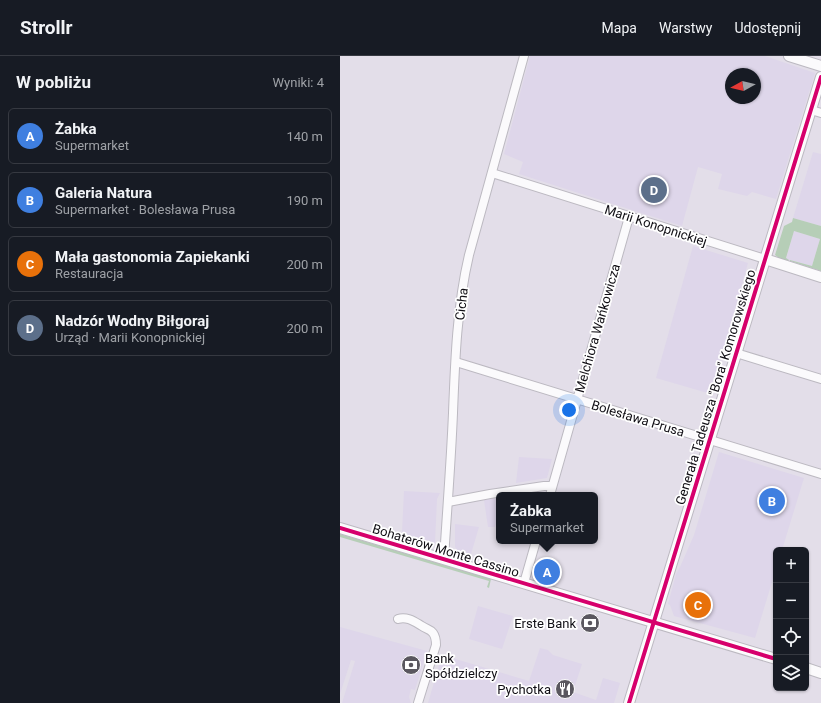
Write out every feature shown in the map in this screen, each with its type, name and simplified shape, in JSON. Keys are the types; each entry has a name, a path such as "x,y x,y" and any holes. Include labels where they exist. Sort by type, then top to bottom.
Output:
{"street":[{"name":"Cicha","path":"444,559 462,287 469,255 524,56"},
{"path":"789,56 821,66"},
{"name":"Generała Tadeusza \"Bora\" Komorowskiego","path":"629,703 765,260 816,111 821,77"},
{"name":"Marii Konopnickiej","path":"492,173 821,277"},
{"name":"Melchiora Wańkowicza","path":"551,492 629,217"},
{"path":"736,353 821,379"},
{"name":"Bolesława Prusa","path":"456,362 821,474"},
{"path":"504,492 552,486"},
{"path":"448,502 496,493"},
{"name":"Bohaterów Monte Cassino","path":"340,528 773,658"},
{"path":"524,583 535,544"},
{"path":"418,703 436,643 435,636 432,632 422,626"},
{"path":"809,669 821,672"}],"shaded area":[{"path":"530,56 765,56 815,73 776,199 752,192 747,196 718,189 722,174 698,167 682,226 519,174 523,162 504,154"},
{"path":"813,152 821,154 821,226 793,218"},
{"path":"794,231 820,239 812,266 786,259"},
{"path":"693,246 748,263 711,394 656,378"},
{"path":"719,452 804,478 783,547 773,547 773,579 755,638 674,616 670,605 668,604 676,574 694,535"},
{"path":"519,457 552,459 547,478 516,483"},
{"path":"404,491 440,493 437,499 435,543 402,533"},
{"path":"496,498 495,527 488,527 484,500"},
{"path":"455,524 479,527 471,554 457,550 455,547"},
{"path":"478,606 513,616 502,649 469,639"},
{"path":"340,627 427,651 415,690 411,689 409,697 411,703 342,703 355,661 351,660 340,694"},
{"path":"540,648 548,650 553,655 582,664 573,692 596,700 603,678 620,683 614,703 428,703 442,655 529,681"}],"green space":[{"path":"793,218 821,226 821,271 790,261 812,266 820,239 794,231 786,258 789,260 779,258 775,255 784,226 792,222"},
{"path":"340,534 491,579 489,588 487,587 489,581 340,537"}],"cycle path":[{"path":"629,703 821,77"},
{"path":"340,528 773,658"}],"place":[{"name":"Nadzór Wodny Biłgoraj","path":"654,190"},
{"name":"Galeria Natura","path":"772,501"},
{"name":"Żabka","path":"547,572"},
{"name":"Mała gastonomia Zapiekanki","path":"698,605"},
{"name":"Erste Bank","path":"590,623"},
{"name":"Bank Spółdzielczy","path":"411,665"},
{"name":"Pychotka","path":"565,689"}]}
